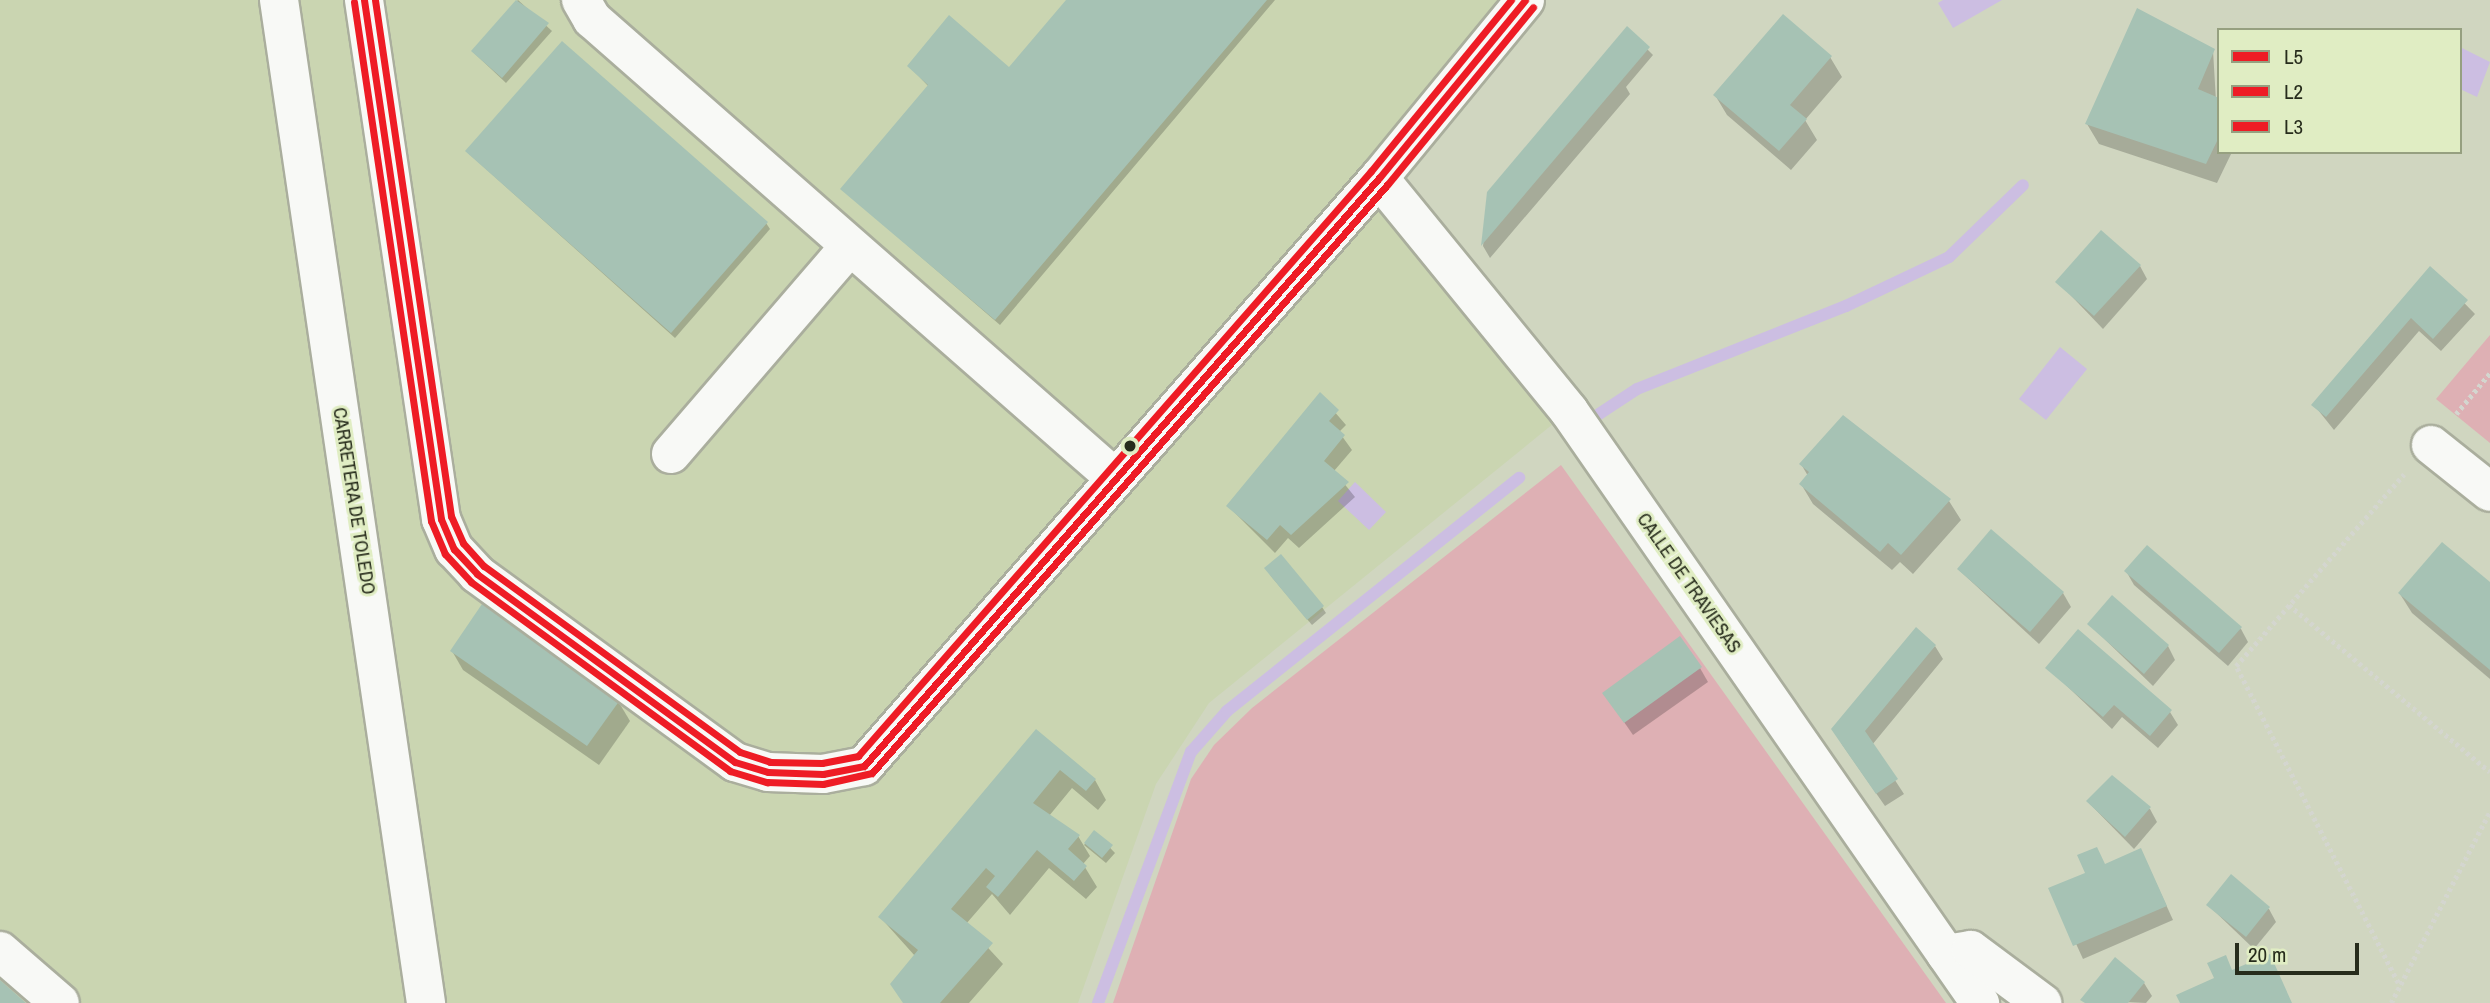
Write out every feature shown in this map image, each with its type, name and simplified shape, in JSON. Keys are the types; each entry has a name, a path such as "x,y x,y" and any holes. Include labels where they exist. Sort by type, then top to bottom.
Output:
{"street":[{"name":"CARRETERA DE TOLEDO","path":"279,0 426,1003"},
{"path":"364,0 441,519 454,549 477,573 735,762 768,772 823,774 864,766 1379,178 1525,0"},
{"path":"581,0 592,19 1115,478"},
{"name":"CALLE DE TRAVIESAS","path":"1379,178 1569,411 1980,1003"},
{"path":"671,454 849,246"},
{"path":"2431,444 2490,492"},
{"path":"1946,954 1971,950 2042,1003"},
{"path":"0,951 60,1003"}],"path":[{"path":"2398,983 2236,666 2490,373"},
{"path":"2289,605 2490,772"},
{"path":"2391,1003 2398,983 2490,811"}],"shaded area":[{"path":"0,0 1525,0 1379,178 1569,411 1209,703 1156,784 1078,1003 0,1003"},
{"path":"1943,0 2002,0 1953,28 1938,3"},
{"path":"2462,48 2490,62 2477,97 2462,90"},
{"path":"2490,335 2490,443 2436,399"},
{"path":"2060,347 2087,369 2046,420 2019,399"},
{"path":"1561,465 1946,1003 1113,1003 1191,779 1214,745 1252,708"},
{"path":"1355,482 1386,512 1369,530 1338,501"}],"building":[{"path":"516,0 549,23 502,78 471,51"},
{"path":"1066,0 1267,0 995,320 840,189 928,85 907,66 949,15 1009,67"},
{"path":"2137,8 2215,49 2198,89 2217,97 2217,141 2206,164 2085,124"},
{"path":"1783,14 1832,56 1790,105 1807,119 1779,151 1713,95"},
{"path":"1627,26 1650,47 1481,246 1487,192"},
{"path":"562,41 768,222 671,333 465,151"},
{"path":"2101,230 2141,265 2094,316 2055,282"},
{"path":"2430,266 2468,300 2433,339 2411,318 2326,417 2311,405"},
{"path":"1320,392 1339,410 1329,421 1345,435 1324,461 1349,482 1291,535 1280,525 1267,540 1226,506"},
{"path":"1843,415 1951,499 1901,555 1888,543 1880,552 1799,484 1809,472 1799,464"},
{"path":"1991,529 2064,592 2030,632 1957,569"},
{"path":"2442,542 2490,582 2490,670 2398,593"},
{"path":"2147,545 2242,627 2219,653 2124,571"},
{"path":"1281,554 1324,606 1307,620 1264,568"},
{"path":"2112,595 2169,645 2144,674 2087,624"},
{"path":"482,604 620,700 587,746 450,651"},
{"path":"1916,627 1936,645 1865,731 1898,779 1876,794 1831,729"},
{"path":"2078,629 2172,710 2150,736 2114,705 2103,717 2045,668"},
{"path":"1680,636 1702,667 1624,723 1602,693"},
{"path":"1036,729 1096,779 1086,791 1060,770 1033,803 1080,835 1068,849 1087,866 1074,881 1037,850 998,897 986,887 995,876 986,868 951,909 993,943 940,1003 903,1003 890,984 918,950 878,917"},
{"path":"2112,775 2151,807 2125,837 2086,801"},
{"path":"1094,830 1113,845 1102,858 1084,843"},
{"path":"2097,847 2105,864 2141,848 2167,906 2073,946 2048,888 2085,873 2077,855"},
{"path":"2231,874 2270,907 2246,937 2206,905"},
{"path":"2270,954 2292,1003 2180,1003 2176,995 2214,978 2207,963 2226,955 2232,970"},
{"path":"2115,957 2145,982 2128,1003 2085,1003 2080,1000"},
{"path":"0,980 26,1003 0,1003"}],"waterway":[{"path":"1599,414 1637,389 1846,306 1949,257 2023,185"},
{"path":"1098,1003 1191,752 1227,711 1519,478"}],"transit line":[{"name":"L5","path":"364,0 441,519 454,549 477,574 735,762 768,772 823,774 864,766 1379,178 1525,0"},
{"name":"L3","path":"375,0 451,516 463,543 484,566 740,752 770,762 822,763 858,756 1371,171 1511,0"},
{"name":"L2","path":"354,2 431,521 445,554 471,582 730,771 767,782 823,784 872,773 1387,185 1533,7"}]}
